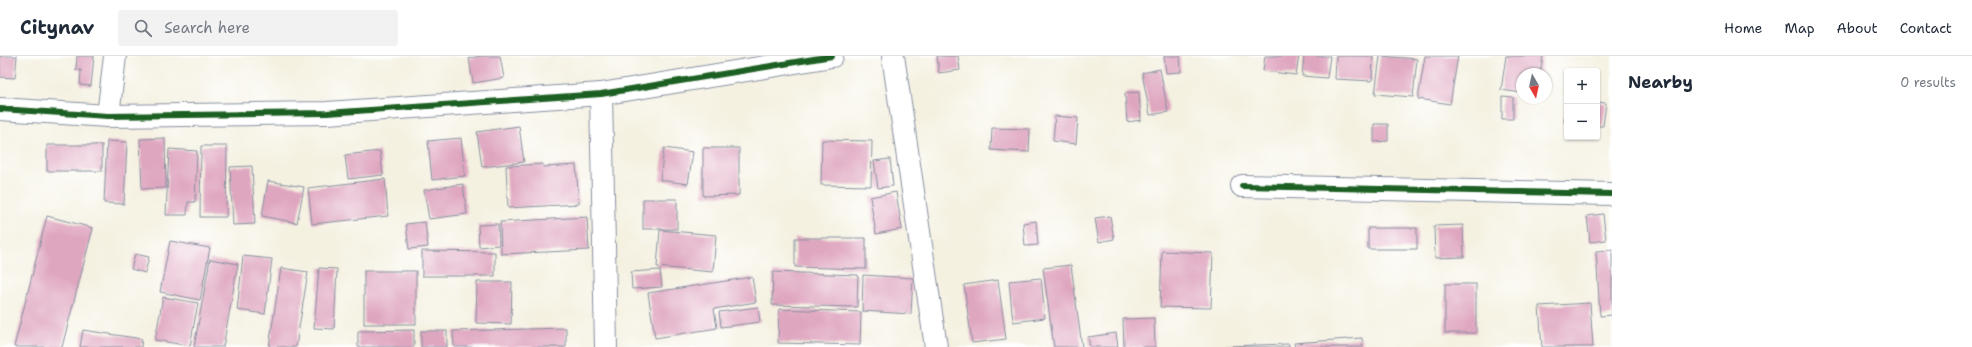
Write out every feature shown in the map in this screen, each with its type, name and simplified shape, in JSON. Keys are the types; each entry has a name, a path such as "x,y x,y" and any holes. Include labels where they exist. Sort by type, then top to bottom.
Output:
{"street":[{"path":"108,116 115,56"},
{"path":"0,110 108,116 327,113 601,94 832,56"},
{"path":"893,56 936,347"},
{"path":"601,94 606,347"},
{"path":"1242,186 1612,194"}],"building":[{"path":"0,56 17,56 15,78 0,77"},
{"path":"77,56 94,56 91,86 80,85 81,70 76,70"},
{"path":"500,56 504,78 473,83 469,58"},
{"path":"937,56 958,56 960,70 939,73"},
{"path":"1164,56 1180,56 1181,72 1166,73"},
{"path":"1265,56 1299,56 1296,75 1263,71"},
{"path":"1304,56 1330,56 1327,78 1302,76"},
{"path":"1336,56 1373,56 1372,81 1335,79"},
{"path":"1380,56 1417,59 1413,97 1375,94"},
{"path":"1425,56 1458,56 1450,104 1418,99"},
{"path":"1506,56 1543,56 1541,68 1516,68 1516,92 1501,90"},
{"path":"1160,69 1168,112 1150,115 1142,73"},
{"path":"1139,92 1141,120 1127,122 1125,93"},
{"path":"1502,96 1513,97 1513,119 1502,119"},
{"path":"1600,102 1606,103 1603,126 1600,126"},
{"path":"1055,116 1078,118 1076,144 1053,141"},
{"path":"1374,124 1388,124 1388,141 1374,142"},
{"path":"519,126 524,162 482,167 477,132"},
{"path":"992,128 1030,129 1029,152 991,150"},
{"path":"165,138 166,188 142,189 140,139"},
{"path":"461,138 465,176 432,180 428,141"},
{"path":"822,140 872,141 871,186 821,185"},
{"path":"107,141 127,142 124,204 104,203"},
{"path":"47,145 102,145 102,171 47,171"},
{"path":"201,146 227,146 226,217 200,217"},
{"path":"664,148 693,152 688,184 660,180"},
{"path":"703,148 739,148 739,195 703,196"},
{"path":"169,149 197,151 195,202 188,202 187,215 166,215"},
{"path":"380,151 383,175 348,179 345,155"},
{"path":"890,159 893,186 878,188 874,161"},
{"path":"543,164 544,167 576,165 579,204 508,208 506,166"},
{"path":"252,166 255,224 233,225 230,167"},
{"path":"385,179 388,216 312,224 308,188"},
{"path":"268,181 304,187 297,223 262,216"},
{"path":"463,184 467,214 429,219 424,190"},
{"path":"896,192 902,229 876,234 870,197"},
{"path":"643,199 677,199 677,229 643,229"},
{"path":"1603,214 1606,240 1590,242 1587,216"},
{"path":"47,216 93,228 62,347 14,347"},
{"path":"1110,216 1114,239 1099,242 1095,218"},
{"path":"587,217 589,250 501,254 500,222"},
{"path":"1036,221 1038,245 1025,246 1023,223"},
{"path":"425,222 428,247 409,249 406,224"},
{"path":"498,224 499,245 479,247 478,225"},
{"path":"1463,225 1464,257 1435,258 1434,226"},
{"path":"1368,228 1417,228 1417,249 1368,249"},
{"path":"660,230 716,235 713,272 657,267"},
{"path":"795,238 866,238 866,269 795,267"},
{"path":"170,241 210,248 200,300 160,292"},
{"path":"1612,250 1612,315 1600,316 1596,251"},
{"path":"422,251 495,252 495,276 422,276"},
{"path":"1162,251 1213,253 1211,308 1160,307"},
{"path":"135,254 149,257 145,273 131,269"},
{"path":"243,256 272,259 265,314 237,310"},
{"path":"210,259 238,264 223,347 194,347"},
{"path":"1071,265 1082,347 1054,347 1043,268"},
{"path":"281,268 308,272 296,347 269,347"},
{"path":"319,268 337,269 334,329 314,328"},
{"path":"660,270 662,287 632,289 631,272"},
{"path":"364,271 416,271 416,324 364,324"},
{"path":"773,272 858,275 857,307 772,305"},
{"path":"863,275 913,278 911,314 862,311"},
{"path":"752,277 756,302 714,309 717,328 655,338 648,293"},
{"path":"1041,278 1045,318 1013,322 1009,281"},
{"path":"998,280 1006,339 972,343 964,285"},
{"path":"477,282 512,282 511,324 476,323"},
{"path":"1445,284 1476,284 1476,333 1445,333"},
{"path":"163,297 198,303 190,346 155,340"},
{"path":"1590,303 1593,347 1542,347 1539,306"},
{"path":"758,307 760,322 721,327 719,312"},
{"path":"779,309 861,312 860,345 778,343"},
{"path":"1154,318 1155,347 1124,347 1123,319"},
{"path":"566,328 566,347 454,347 453,331"},
{"path":"83,330 142,339 141,347 80,347"},
{"path":"414,330 414,347 358,347 358,331"},
{"path":"421,331 447,331 447,347 421,347"},
{"path":"1116,333 1118,347 1090,347 1088,337"},
{"path":"1362,338 1363,347 1295,347 1294,343"},
{"path":"1289,344 1289,347 1225,347 1225,346"}],"cycle path":[{"path":"0,109 108,116 327,113 601,94 832,56"},
{"path":"1242,186 1612,194"}]}
